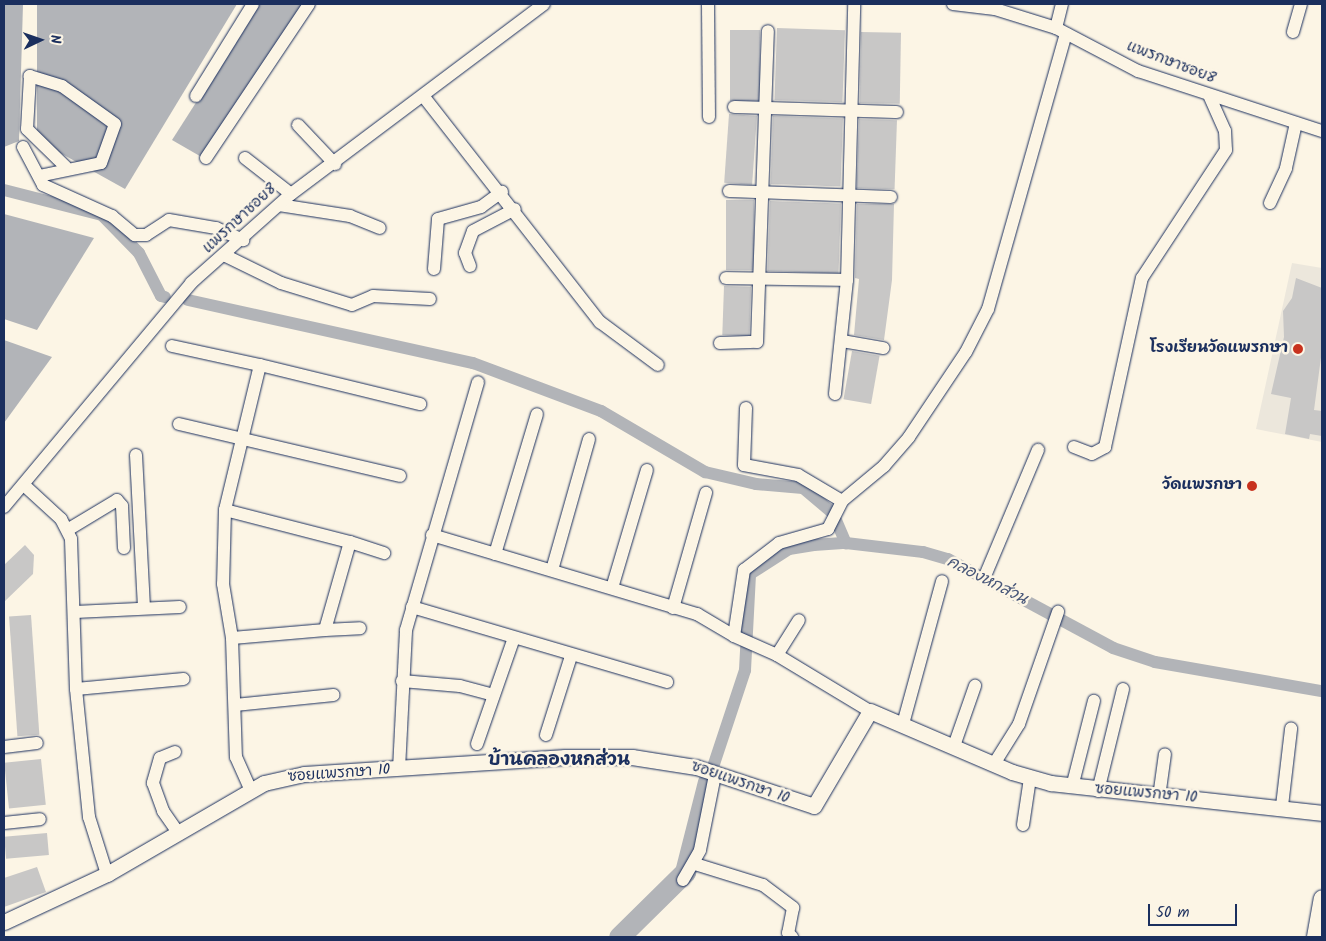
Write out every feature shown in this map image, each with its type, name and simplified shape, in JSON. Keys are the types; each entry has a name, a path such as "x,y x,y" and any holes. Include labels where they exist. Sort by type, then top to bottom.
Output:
{"main road":[{"path":"1316,937 1322,899"}],"street":[{"path":"196,96 252,4"},
{"path":"206,158 309,4"},
{"name":"แพรกษาซอย8","path":"4,507 25,486 166,309 226,256 290,194 424,97 544,4"},
{"path":"708,4 709,117"},
{"path":"835,394 847,280 854,4"},
{"name":"แพรกษาซอย8","path":"953,4 995,9 1061,31 1138,71 1322,131"},
{"path":"737,638 739,591 744,570 754,558 779,543 831,524 840,505 884,466 910,437 988,308 1061,31 1062,4"},
{"path":"1293,32 1300,4"},
{"path":"720,343 756,344 760,279 764,107 768,31"},
{"path":"39,176 66,167 101,163 115,124 62,86 30,76 27,129 66,167"},
{"path":"1074,447 1092,454 1105,447 1142,278 1226,150 1225,131 1209,95"},
{"path":"424,97 516,209 600,322 658,365"},
{"path":"734,107 852,107 897,112"},
{"path":"1270,203 1286,168 1296,123"},
{"path":"298,125 334,164"},
{"path":"23,147 43,185 112,216 136,236 146,235 169,220 216,228 243,240"},
{"path":"245,158 290,194"},
{"path":"729,191 891,197"},
{"path":"434,269 438,219 481,207 502,192"},
{"path":"279,205 350,216 380,228"},
{"path":"470,266 464,253 473,231 516,209"},
{"path":"226,256 281,283 352,305 374,296 430,299"},
{"path":"726,278 847,280"},
{"path":"842,341 883,348"},
{"path":"172,346 260,365 420,404"},
{"path":"251,790 236,757 232,638 223,584 225,510 260,365"},
{"path":"400,770 402,681 412,607 478,382"},
{"path":"746,408 744,465 798,475 840,505"},
{"path":"494,554 537,414"},
{"path":"180,424 243,437 400,476"},
{"path":"552,570 589,440"},
{"path":"985,576 1038,450"},
{"path":"136,455 144,608"},
{"path":"612,588 647,470"},
{"path":"25,486 68,528 74,612 76,689 89,817 107,874"},
{"path":"673,608 706,493"},
{"path":"68,528 116,500 122,510 124,548"},
{"path":"225,510 350,542 384,553"},
{"path":"432,535 706,618 737,638 773,653 870,711"},
{"path":"325,630 350,542"},
{"path":"903,724 942,581"},
{"path":"74,612 180,607"},
{"path":"412,607 570,656 667,682"},
{"path":"994,764 1019,724 1058,612"},
{"path":"773,653 799,620"},
{"path":"232,638 360,628"},
{"path":"478,744 514,638"},
{"path":"546,735 570,656"},
{"path":"76,689 184,679"},
{"path":"402,681 460,686 494,695"},
{"path":"954,746 975,686"},
{"path":"1098,791 1123,690"},
{"path":"235,704 333,695"},
{"path":"1072,788 1094,701"},
{"name":"ซอยแพรกษา 10","path":"4,922 107,874 179,834 251,790 304,774 400,770 565,757 632,758 685,764 814,806 870,711 1030,778 1072,788 1159,797 1282,806 1322,813"},
{"path":"1282,806 1291,729"},
{"path":"4,747 37,743"},
{"path":"174,752 160,758 153,783 163,811 179,834"},
{"path":"1159,797 1165,754"},
{"path":"683,880 695,864 715,775"},
{"path":"1023,825 1030,778"},
{"path":"4,823 40,819"},
{"path":"695,864 763,885 793,908 788,934 792,937"}],"shaded area":[{"path":"4,4 23,4 19,141 4,147"},
{"path":"37,4 237,4 125,189 37,140"},
{"path":"259,4 312,4 205,159 172,140"},
{"path":"4,214 94,238 37,330 4,319"},
{"name":"โรงเรียนวัดแพรกษา","path":"1292,263 1322,268 1322,442 1256,429"},
{"path":"4,340 52,357 4,423"}],"building":[{"path":"777,28 845,30 842,102 774,100"},
{"path":"730,30 760,30 760,101 730,101"},
{"path":"861,32 901,33 900,104 860,103"},
{"path":"729,114 757,116 752,185 724,183"},
{"path":"773,116 843,118 841,186 771,184"},
{"path":"859,119 897,120 895,189 857,188"},
{"path":"726,200 754,200 754,270 726,270"},
{"path":"770,201 841,203 839,273 768,271"},
{"path":"857,204 894,204 892,280 884,340 854,335 859,279 855,278"},
{"name":"โรงเรียนวัดแพรกษา","path":"1296,278 1322,288 1322,350 1314,410 1322,411 1322,436 1310,434 1309,439 1285,434 1291,398 1271,394 1284,337 1283,311 1292,298"},
{"path":"724,286 751,287 749,336 722,335"},
{"path":"852,351 880,356 871,404 843,399"},
{"path":"25,545 34,555 33,574 4,602 4,565"},
{"path":"31,615 39,735 17,736 9,617"},
{"path":"41,759 46,805 9,809 4,763"},
{"path":"47,833 49,855 6,859 4,837"},
{"path":"37,867 46,892 4,907 4,878"}],"waterway":[{"path":"4,190 102,215 139,253 161,296 165,297"},
{"path":"188,300 473,363 601,411 705,472 756,484 803,488 833,513 846,543"},
{"name":"คลองหกส่วน","path":"714,764 745,670 750,574 789,549 814,545 846,543 923,552 948,559 1113,648 1155,662 1322,691"},
{"name":"คลองหกส่วน","path":"619,937 685,872 708,782"}],"place":[{"name":"โรงเรียนวัดแพรกษา","path":"1298,349"},
{"name":"วัดแพรกษา","path":"1252,486"}],"district":[{"name":"บ้านคลองหกส่วน","path":"559,761"}]}
